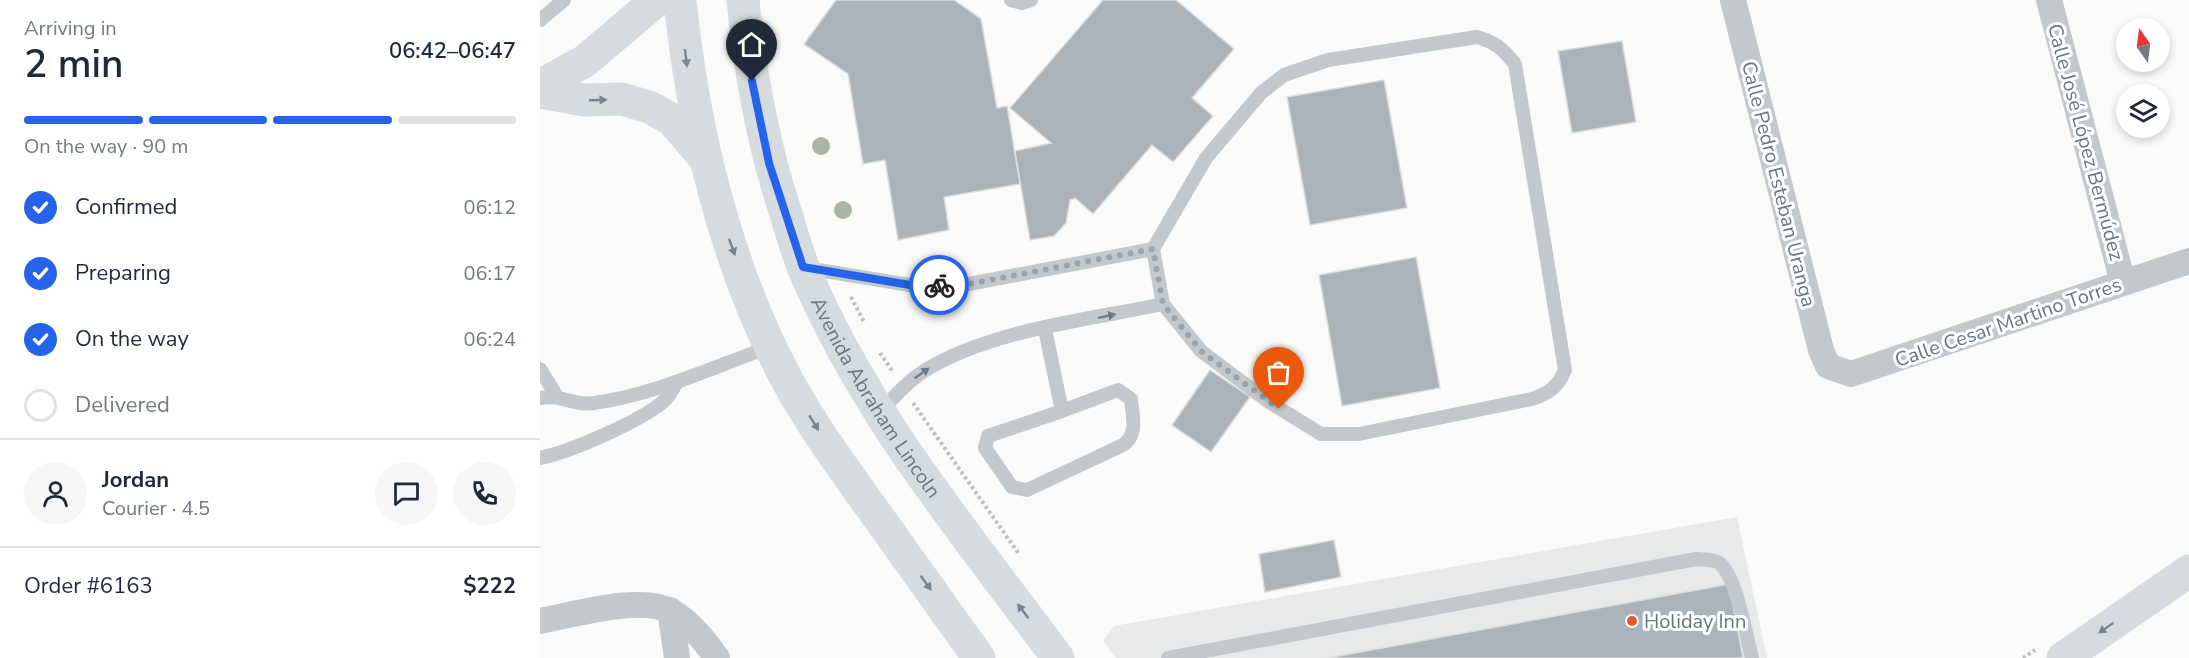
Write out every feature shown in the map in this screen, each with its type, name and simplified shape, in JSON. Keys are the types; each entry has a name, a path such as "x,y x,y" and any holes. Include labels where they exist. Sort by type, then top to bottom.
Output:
{"main road":[{"path":"540,86 585,61 657,0"},
{"path":"680,0 686,64 704,157 730,241 770,347 787,381 837,459 979,658"},
{"name":"Avenida Abraham Lincoln","path":"743,0 757,108 769,163 803,267 838,341 907,455 1058,658"},
{"path":"540,92 584,100 622,99 649,107 671,119 704,157"},
{"path":"2063,658 2189,571"},
{"path":"2145,601 2189,594"}],"street":[{"name":"Calle Pedro Esteban Uranga","path":"1733,0 1821,350 1828,366"},
{"name":"Calle José López Bermúdez","path":"2049,0 2123,283"},
{"name":"Calle Cesar Martino Torres","path":"1828,366 1851,375 2189,261"},
{"path":"540,621 627,605 670,610 690,626 717,658"},
{"path":"670,610 677,658"}],"lane":[{"path":"540,20 564,0"},
{"path":"1011,0 1022,3 1031,0"},
{"path":"1477,37 1494,42 1504,49 1515,64 1565,370 1560,383 1550,392 1532,399 1359,435 1321,434 1266,400 1201,351 1163,304 1153,249 1206,158 1261,93 1284,75 1328,60 1477,37"},
{"path":"803,267 916,286 969,284 1153,249"},
{"path":"880,413 903,388 922,372 950,356 984,343 1163,304"},
{"path":"1045,329 1062,411"},
{"path":"540,369 556,395 576,404 594,403 676,382 770,347"},
{"path":"540,458 568,449 652,411 667,399 676,382"},
{"path":"1118,390 1131,399 1132,436 1123,444 1027,490 1016,490 985,448 986,439 988,436 1062,411 1118,390"},
{"path":"540,398 556,395"},
{"path":"1168,658 1696,559 1720,563 1726,571 1732,583 1752,658"}],"path":[{"path":"840,275 866,326"},
{"path":"875,344 903,388 1024,561"}],"shaded area":[{"path":"1737,517 1767,658 1116,658 1103,641 1114,626"}],"building":[{"path":"836,0 954,0 981,19 997,108 1007,106 1020,184 944,197 949,230 898,240 885,160 863,164 848,74 804,44"},
{"path":"1103,0 1176,0 1234,49 1192,98 1213,116 1173,162 1152,145 1093,214 1075,198 1070,200 1066,223 1054,236 1030,240 1015,151 1051,143 1010,108"},
{"path":"1622,41 1636,122 1572,133 1558,51"},
{"path":"1384,80 1407,208 1310,225 1287,97"},
{"path":"1416,257 1440,388 1342,406 1319,275"},
{"path":"1210,370 1250,397 1211,452 1172,425"},
{"path":"1334,540 1341,577 1265,592 1259,554"},
{"name":"Holiday Inn","path":"1729,584 1743,658 1328,658"}],"way so far":[{"path":"939,285 969,284 1153,249 1163,304 1201,351 1279,409"}],"place":[{"name":"Holiday Inn","path":"1632,621"}],"route":[{"path":"752,81 769,163 803,267 856,278 916,286 939,285"}]}
